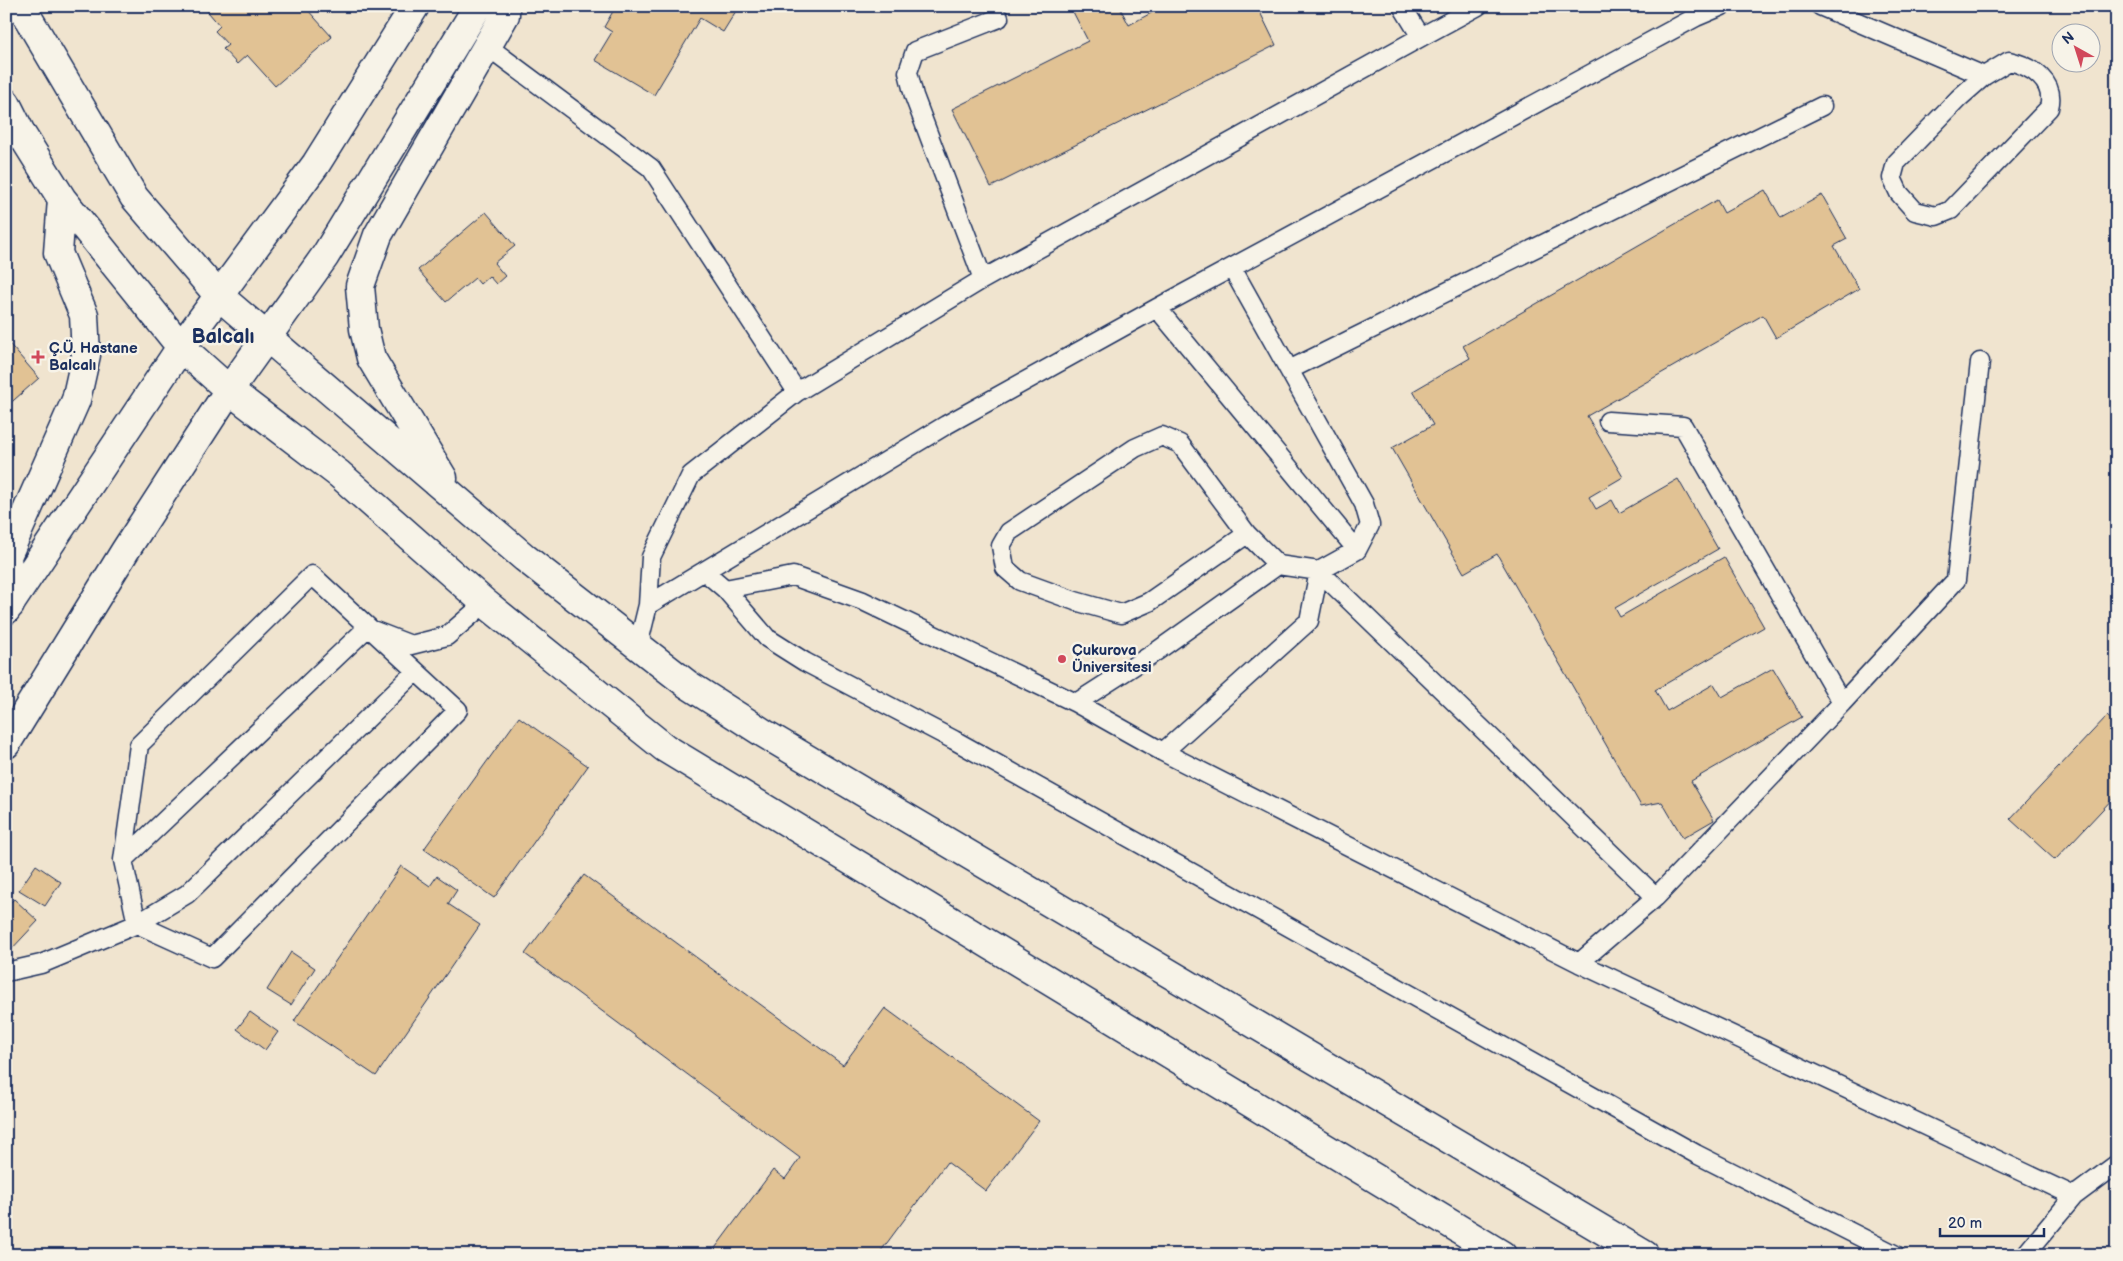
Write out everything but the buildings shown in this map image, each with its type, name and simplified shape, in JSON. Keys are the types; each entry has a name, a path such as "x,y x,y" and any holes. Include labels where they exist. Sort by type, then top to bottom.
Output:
{"street":[{"path":"21,6 134,197 218,295 524,558 687,684 765,734 1645,1255"},
{"path":"8,607 181,347 316,164 415,6"},
{"path":"6,744 125,551 229,390 325,256 478,6"},
{"path":"456,498 371,358 364,330 360,286 378,235 487,46 504,15 505,6"},
{"path":"6,103 22,135 62,199 181,347 229,390 339,474 485,603 665,748 1502,1255"},
{"path":"8,607 7,556 76,400 86,355 84,315 58,253 62,199"}],"lane":[{"path":"1402,6 1421,37"},
{"path":"978,282 1478,6"},
{"path":"648,604 946,425 1157,308 1687,22 1722,6"},
{"path":"1820,6 1984,76"},
{"path":"638,646 648,604 651,557 691,475 797,392 983,279 914,96 908,72 914,51 999,18"},
{"path":"487,46 651,168 797,392"},
{"path":"2009,61 2021,64 2040,75 2048,86 2052,97 2049,108 1950,210 1936,216 1915,210 1899,193 1892,178 1896,163 1959,98 1984,76 2009,61"},
{"path":"1289,370 1822,106"},
{"path":"1164,752 1309,621 1319,571 1357,550 1370,524 1364,504 1232,268"},
{"path":"1157,308 1357,550"},
{"path":"1579,963 1656,897 1842,703 1956,580 1980,362"},
{"path":"1608,421 1683,426 1842,703"},
{"path":"1247,534 1149,602 1121,614 1075,601 1020,581 1005,568 1001,546 1009,532 1135,448 1162,436 1180,444 1247,534 1278,565 1319,571 1656,897"},
{"path":"1076,703 1157,651 1278,565"},
{"path":"704,571 726,589 767,638 805,662 954,740 1688,1149 1896,1255"},
{"path":"312,575 367,628 458,710 212,958 137,924 123,860 139,745 312,575"},
{"path":"726,589 793,576 863,601 1076,703 1164,752 1579,963 2074,1196"},
{"path":"367,628 411,645 447,636 485,603"},
{"path":"123,860 367,628"},
{"path":"6,972 41,964 137,924 187,894 415,672"},
{"path":"2025,1255 2074,1196 2117,1164"}],"shaded area":[{"name":"Çukurova Üniversitesi","path":"6,6 2117,6 2117,1255 6,1255"}],"place":[{"name":"Ç.Ü. Hastane Balcalı","path":"38,357"},
{"name":"Çukurova Üniversitesi","path":"1062,659"}],"district":[{"name":"Balcalı","path":"223,336"}]}
